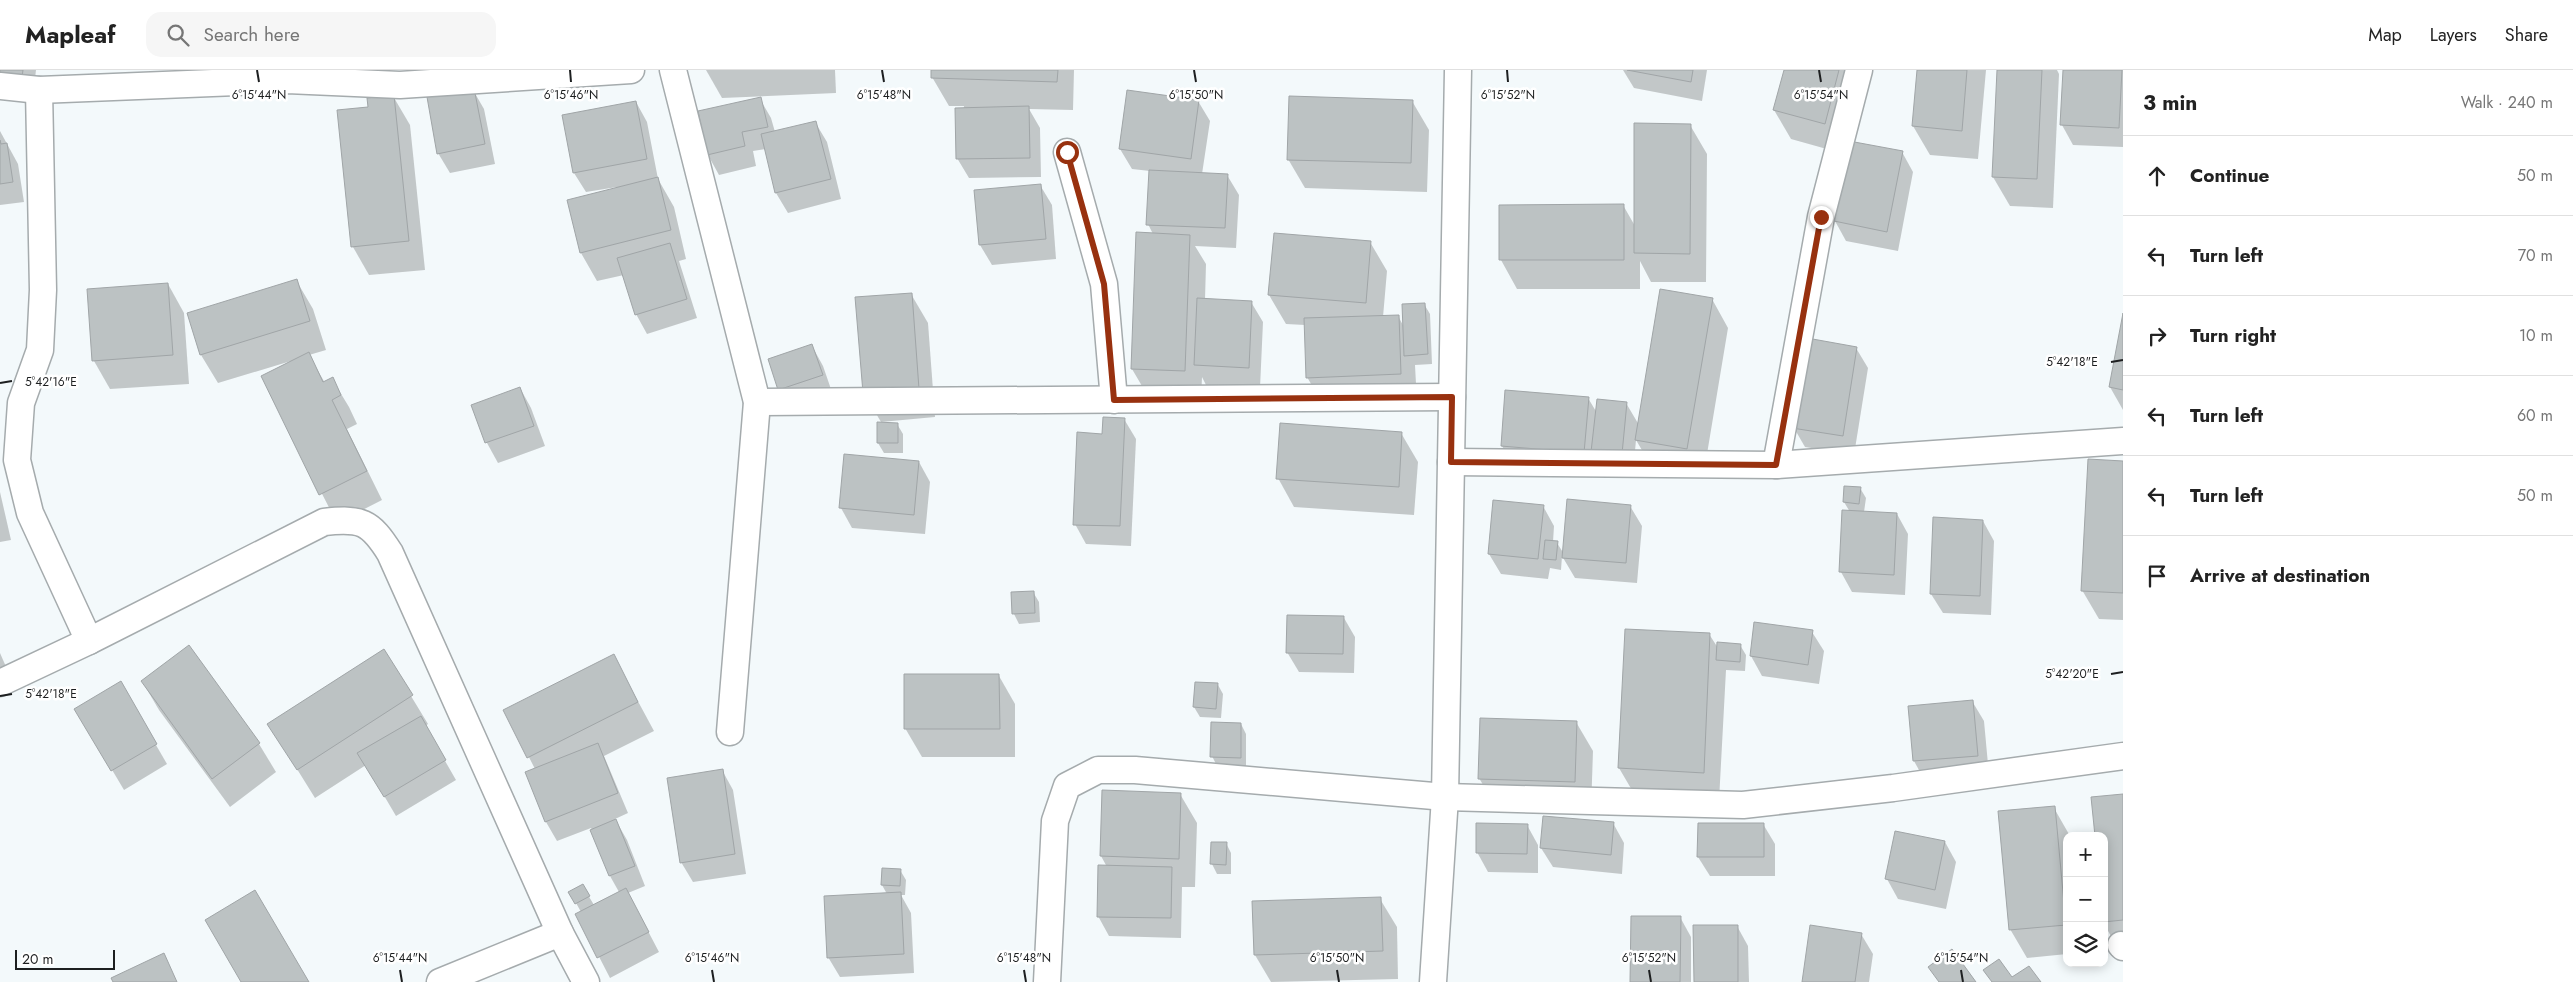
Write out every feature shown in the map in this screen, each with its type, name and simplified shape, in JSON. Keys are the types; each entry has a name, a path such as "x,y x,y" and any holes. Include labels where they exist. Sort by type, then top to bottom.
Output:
{"street":[{"path":"0,86 39,90 287,80 400,84 631,70"},
{"path":"673,70 757,402 730,732"},
{"path":"1433,982 1446,797 1458,70"},
{"path":"1776,465 1821,217 1859,70"},
{"path":"39,90 43,290 40,350 22,403 17,460 30,513 89,641"},
{"path":"1067,152 1104,284 1114,400"},
{"path":"757,402 1452,397"},
{"path":"1451,462 1776,465 2123,441"},
{"path":"0,683 89,641 324,522 352,519 376,530 390,553 560,933 586,982"},
{"path":"1047,982 1055,821 1067,786 1098,770 1135,770 1446,797 1744,804 1893,788 2123,756"},
{"path":"440,982 560,933"}],"building":[{"path":"0,70 23,70 22,77 0,74"},
{"path":"931,70 1058,70 1057,82 931,78"},
{"path":"1627,70 1693,70 1691,82"},
{"path":"1784,70 1839,70 1825,124 1773,110"},
{"path":"1917,70 1967,70 1962,131 1912,126"},
{"path":"1997,70 2042,70 2037,179 1992,177"},
{"path":"2063,70 2122,70 2119,128 2060,125"},
{"path":"474,88 485,144 437,154 427,97"},
{"path":"1127,90 1199,100 1191,159 1119,149"},
{"path":"394,95 409,241 351,247 337,110 368,107 367,98"},
{"path":"1289,96 1413,100 1411,163 1287,160"},
{"path":"761,97 768,127 742,132 745,146 707,155 698,111"},
{"path":"636,101 647,159 573,173 562,115"},
{"path":"1029,106 1030,158 956,159 955,108"},
{"path":"816,121 831,179 775,193 761,134"},
{"path":"1634,123 1691,124 1690,254 1634,253"},
{"path":"0,140 1,144 7,143 13,182 0,184"},
{"path":"1849,141 1903,151 1887,232 1834,221"},
{"path":"1149,170 1228,174 1225,228 1146,225"},
{"path":"658,177 671,230 580,253 567,200"},
{"path":"1041,184 1046,239 979,245 974,190"},
{"path":"1624,204 1624,260 1499,260 1499,205"},
{"path":"1136,232 1190,235 1185,371 1131,369"},
{"path":"1274,233 1371,241 1366,303 1268,295"},
{"path":"670,243 687,299 635,315 617,258"},
{"path":"297,279 310,321 200,355 187,313"},
{"path":"168,283 173,355 92,361 87,289"},
{"path":"1660,289 1713,298 1687,449 1635,440"},
{"path":"912,293 919,389 863,393 855,297"},
{"path":"1197,298 1252,301 1249,368 1194,365"},
{"path":"1425,303 1428,354 1404,356 1402,304"},
{"path":"2123,313 2123,390 2109,387"},
{"path":"1399,315 1401,374 1306,378 1304,318"},
{"path":"1807,338 1857,347 1843,436 1792,428"},
{"path":"812,344 823,375 778,390 768,359"},
{"path":"309,352 323,382 333,377 341,395 332,400 367,471 319,495 261,376"},
{"path":"520,387 534,426 485,443 471,405"},
{"path":"1505,390 1589,397 1584,453 1501,446"},
{"path":"1597,399 1627,402 1622,454 1591,452"},
{"path":"1103,417 1125,418 1120,526 1073,525 1077,432 1102,434"},
{"path":"877,422 898,423 898,443 877,443"},
{"path":"1280,423 1402,432 1399,487 1276,479"},
{"path":"844,454 919,461 914,515 839,508"},
{"path":"2088,459 2123,461 2123,593 2081,591"},
{"path":"1844,486 1861,487 1859,504 1843,502"},
{"path":"1567,499 1631,505 1626,563 1562,558"},
{"path":"1493,500 1544,505 1538,559 1488,554"},
{"path":"1842,510 1897,513 1894,575 1839,572"},
{"path":"1933,517 1983,520 1980,596 1930,594"},
{"path":"1545,540 1558,541 1556,560 1543,559"},
{"path":"1034,591 1035,613 1012,614 1011,592"},
{"path":"1287,615 1344,616 1343,654 1286,653"},
{"path":"1754,622 1813,630 1808,665 1750,656"},
{"path":"1625,629 1710,633 1704,773 1618,768"},
{"path":"1717,642 1741,644 1740,662 1716,660"},
{"path":"189,645 260,743 212,779 141,681"},
{"path":"384,649 413,695 297,770 267,724"},
{"path":"614,654 638,702 527,758 503,710"},
{"path":"904,674 999,674 1000,729 904,729"},
{"path":"121,681 157,744 111,771 74,709"},
{"path":"1195,682 1218,683 1216,709 1193,707"},
{"path":"1973,700 1978,756 1913,761 1908,706"},
{"path":"421,716 446,760 384,797 357,753"},
{"path":"1480,718 1577,721 1575,782 1478,779"},
{"path":"1211,722 1241,723 1241,758 1210,757"},
{"path":"598,743 618,793 545,822 525,772"},
{"path":"723,769 735,854 680,863 667,778"},
{"path":"1102,790 1181,793 1179,859 1100,856"},
{"path":"2123,794 2123,920 2108,922 2108,832 2095,832 2091,797"},
{"path":"2055,806 2063,893 2063,925 2009,930 1998,811"},
{"path":"1543,816 1614,822 1611,855 1540,848"},
{"path":"616,819 635,866 609,876 590,830"},
{"path":"1476,823 1528,824 1527,854 1476,853"},
{"path":"1698,823 1764,823 1764,857 1697,857"},
{"path":"1895,831 1945,841 1935,890 1885,879"},
{"path":"1211,842 1227,842 1226,865 1210,864"},
{"path":"1098,865 1172,867 1171,918 1097,917"},
{"path":"882,868 901,869 900,886 881,885"},
{"path":"583,884 590,896 575,904 568,892"},
{"path":"626,888 649,932 597,958 575,914"},
{"path":"255,890 309,982 241,982 205,920"},
{"path":"901,892 904,954 827,958 824,896"},
{"path":"1381,897 1383,951 1254,955 1252,901"},
{"path":"1631,916 1681,916 1680,982 1630,982"},
{"path":"1693,925 1738,925 1738,982 1694,982"},
{"path":"1810,925 1862,933 1855,982 1802,982"},
{"path":"1952,949 1976,982 1939,982 1928,967"},
{"path":"164,953 177,982 113,982 111,978"},
{"path":"1999,959 2012,977 2029,966 2041,982 1992,982 1983,970"}],"route":[{"path":"1067,152 1104,284 1114,400 1452,397 1451,462 1776,465 1821,217"}]}
